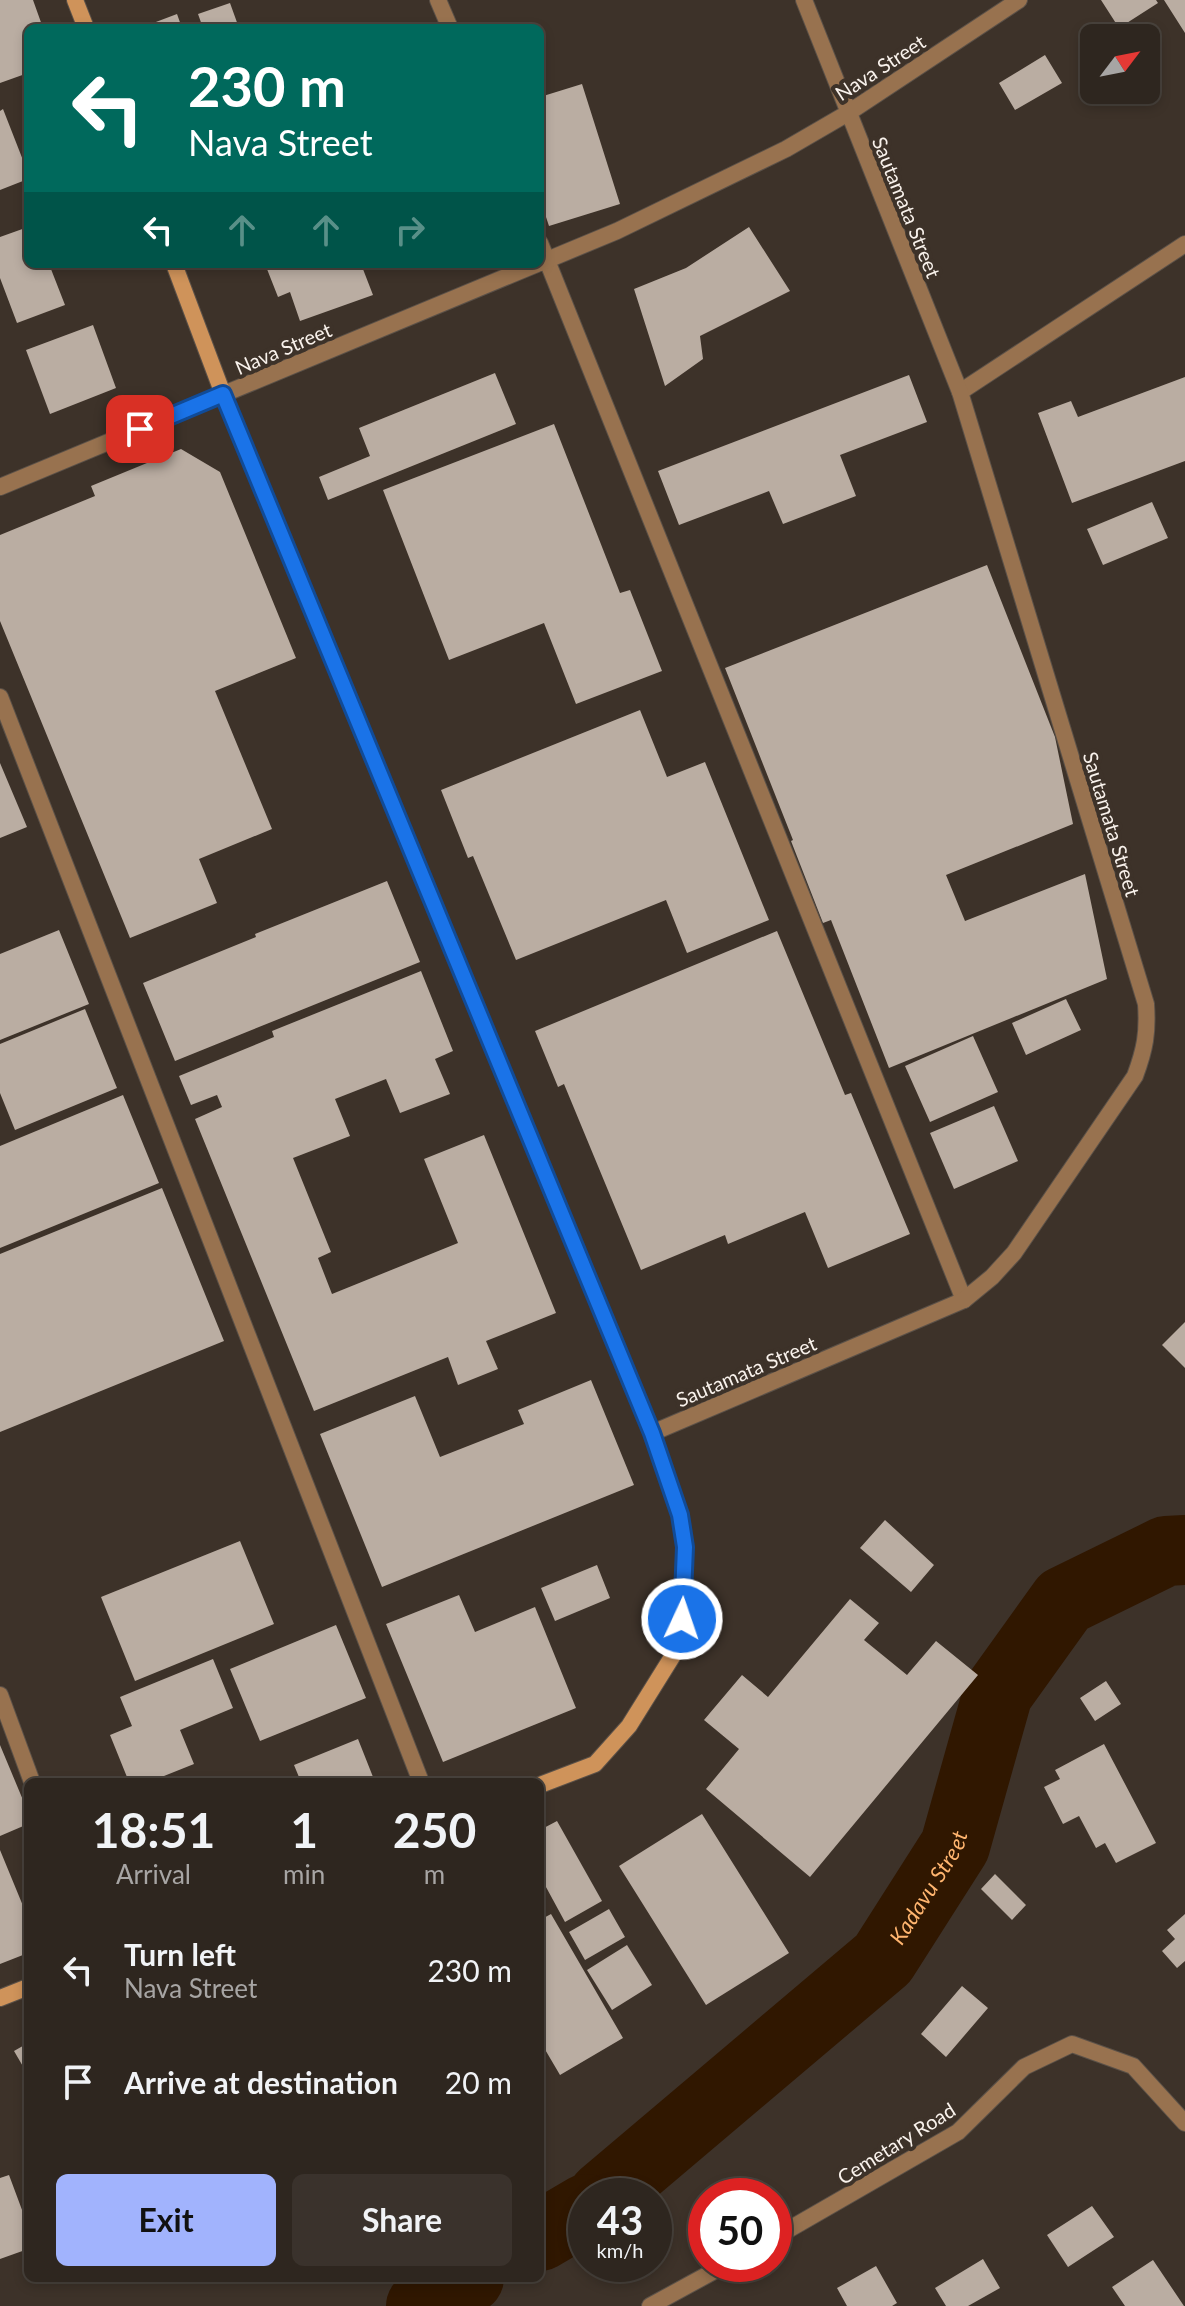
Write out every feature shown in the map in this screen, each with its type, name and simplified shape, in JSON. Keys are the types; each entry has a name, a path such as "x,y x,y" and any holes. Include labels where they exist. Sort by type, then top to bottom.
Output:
{"main road":[{"path":"75,0 84,24"},
{"path":"176,268 223,394 652,1433 680,1515 685,1547 682,1619 672,1657 629,1726 595,1764 544,1783"},
{"path":"0,1998 24,1989"}],"street":[{"path":"438,0 448,24"},
{"name":"Sautamata Street","path":"652,1433 964,1300 992,1277 1014,1253 1135,1076 1148,1030 1146,1004 960,392 804,0"},
{"name":"Nava Street","path":"544,261 617,231 786,149 848,113 1019,0"},
{"path":"960,392 1185,244"},
{"name":"Nava Street","path":"0,487 527,268"},
{"path":"543,268 964,1300"},
{"path":"0,697 419,1778"},
{"path":"0,1695 31,1778"},
{"name":"Cemetary Road","path":"792,2228 958,2132 1024,2067 1072,2044 1133,2066 1185,2123"},
{"path":"650,2306 694,2282"}],"building":[{"path":"0,0 33,0 42,24 24,24 24,74 0,83"},
{"path":"1101,0 1156,0 1158,3 1125,24 1116,24"},
{"path":"1164,0 1185,0 1185,33"},
{"path":"230,3 238,24 202,24 198,14"},
{"path":"177,14 181,24 151,24"},
{"path":"1045,55 1062,83 1015,110 999,83"},
{"path":"582,84 620,204 549,226 544,211 544,96"},
{"path":"3,109 24,163 24,181 0,190 0,111"},
{"path":"749,227 790,291 700,336 703,359 665,386 634,289 686,268"},
{"path":"24,228 24,268 51,268 65,305 17,323 0,278 0,237"},
{"path":"267,268 363,268 373,295 300,321 290,292 278,297"},
{"path":"93,325 116,388 50,414 26,350"},
{"path":"495,373 516,424 328,500 319,477 370,456 359,428"},
{"path":"909,375 927,422 840,455 856,496 783,524 769,491 679,525 658,471"},
{"path":"1185,377 1185,461 1072,503 1038,413 1071,401 1078,417"},
{"path":"554,424 620,593 630,590 662,671 576,704 544,623 449,660 383,490"},
{"path":"181,449 220,472 296,658 215,691 272,829 199,859 217,903 130,938 0,621 0,535 95,496 91,486"},
{"path":"1152,502 1168,538 1103,565 1087,529"},
{"path":"987,565 1055,737 1073,824 946,875 965,921 1085,874 1107,979 889,1068 831,920 823,923 725,668"},
{"path":"640,710 667,777 705,762 769,920 687,953 666,900 516,960 473,856 468,858 441,790"},
{"path":"0,763 27,827 0,838"},
{"path":"387,881 420,962 175,1061 143,983"},
{"path":"59,930 89,1004 0,1040 0,954"},
{"path":"777,931 845,1095 851,1093 910,1234 828,1268 805,1212 728,1244 725,1235 641,1270 564,1084 558,1087 535,1031"},
{"path":"421,971 453,1051 435,1059 450,1094 400,1113 386,1079 335,1099 350,1136 293,1158 331,1252 318,1258 332,1294 458,1243 424,1159 484,1135 556,1313 486,1341 498,1369 458,1385 448,1357 314,1411 195,1119 222,1107 217,1095 191,1105 179,1076 274,1037 272,1031"},
{"path":"1066,999 1081,1030 1026,1055 1012,1023"},
{"path":"85,1009 117,1088 15,1130 0,1093 0,1044"},
{"path":"973,1036 998,1092 930,1122 905,1066"},
{"path":"123,1095 159,1183 0,1248 0,1146"},
{"path":"994,1106 1018,1161 954,1189 930,1133"},
{"path":"162,1188 224,1341 0,1432 0,1254"},
{"path":"1185,1322 1185,1368 1162,1345"},
{"path":"591,1380 634,1485 382,1587 320,1434 415,1396 440,1457 524,1424 518,1410"},
{"path":"885,1520 934,1565 911,1592 860,1548"},
{"path":"240,1541 274,1624 135,1681 101,1597"},
{"path":"597,1565 610,1598 555,1621 541,1588"},
{"path":"459,1595 475,1632 535,1607 576,1708 443,1762 386,1624"},
{"path":"850,1599 879,1623 864,1640 907,1675 936,1641 978,1675 810,1877 706,1789 739,1749 704,1720 742,1675 768,1697"},
{"path":"336,1625 366,1698 260,1741 230,1669"},
{"path":"213,1659 233,1708 180,1730 194,1764 159,1778 127,1778 110,1735 132,1726 120,1697"},
{"path":"1106,1681 1121,1704 1095,1721 1080,1698"},
{"path":"358,1739 373,1778 299,1778 294,1765"},
{"path":"1104,1744 1156,1843 1116,1863 1105,1843 1096,1848 1079,1816 1063,1824 1044,1787 1060,1779 1055,1770"},
{"path":"0,1745 24,1802 24,1826 0,1836"},
{"path":"702,1814 789,1953 706,2005 619,1866"},
{"path":"557,1821 602,1901 565,1922 544,1883 544,1828"},
{"path":"0,1850 24,1908 24,1955 0,1964"},
{"path":"995,1874 1026,1905 1012,1920 981,1889"},
{"path":"609,1909 625,1937 585,1960 569,1932"},
{"path":"551,1914 623,2038 560,2075 544,2048 544,1918"},
{"path":"1185,1914 1185,1961 1177,1968 1162,1951 1175,1939 1167,1930"},
{"path":"627,1945 652,1985 612,2010 587,1970"},
{"path":"962,1986 988,2008 946,2057 921,2034"},
{"path":"24,2045 24,2068 14,2051"},
{"path":"9,2175 24,2215 24,2250 0,2259 0,2178"},
{"path":"1092,2206 1114,2237 1068,2267 1047,2235"},
{"path":"983,2259 1000,2288 968,2306 946,2306 935,2288"},
{"path":"1153,2260 1184,2306 1125,2306 1112,2287"},
{"path":"876,2266 897,2303 892,2306 847,2306 837,2288"}],"waterway":[{"name":"Kadavu Street","path":"624,2178 883,1959 955,1846 998,1693 1064,1601 1166,1551 1185,1550"},
{"name":"Kadavu Street","path":"544,2234 568,2220"},
{"name":"Kadavu Street","path":"421,2306 462,2282"}],"route":[{"path":"140,429 223,394 652,1433 680,1515 685,1547 682,1619"}]}
